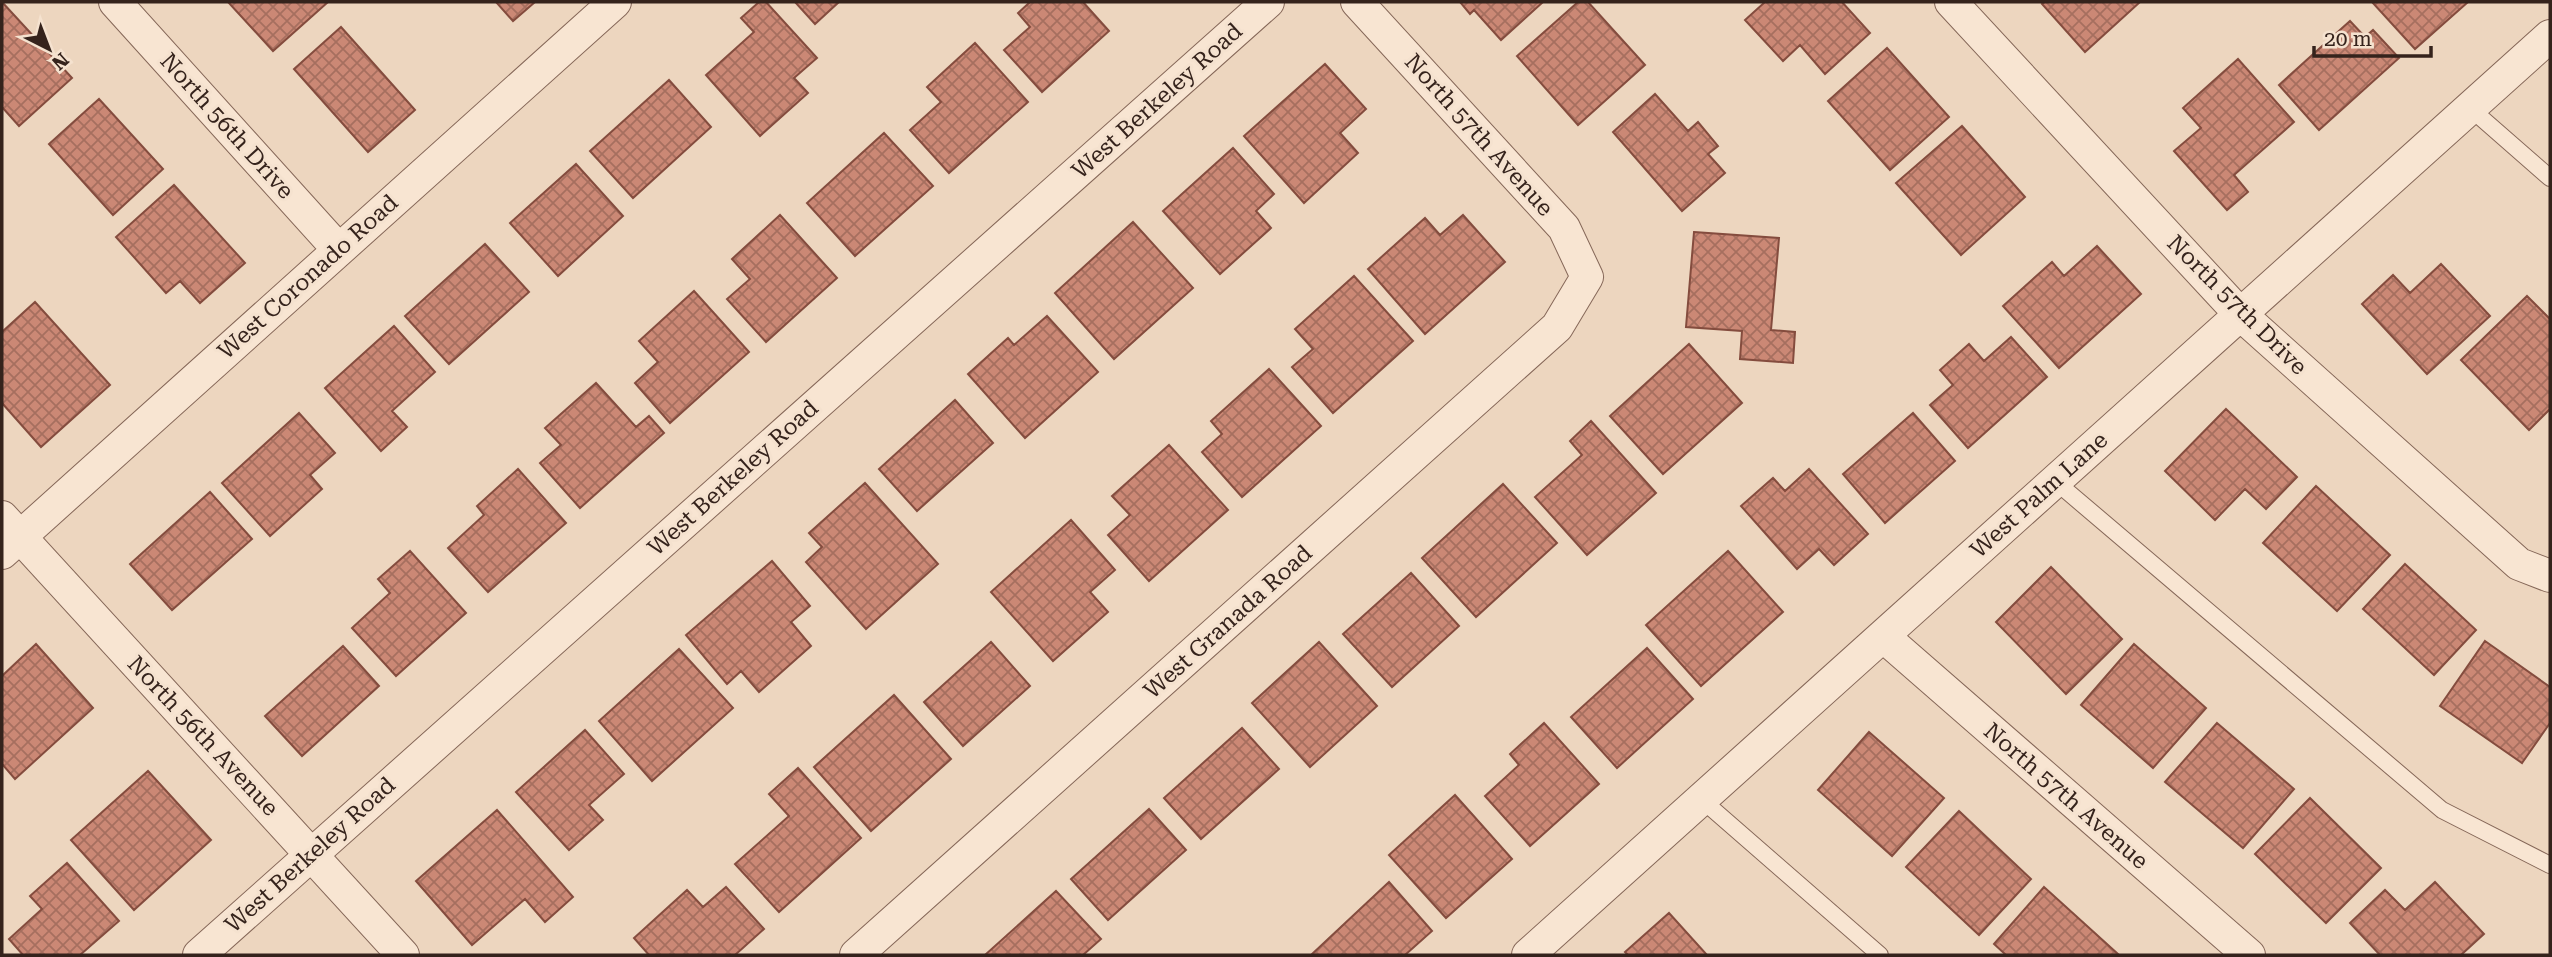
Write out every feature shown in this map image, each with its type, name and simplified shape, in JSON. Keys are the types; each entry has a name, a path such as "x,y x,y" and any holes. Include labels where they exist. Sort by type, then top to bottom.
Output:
{"street":[{"name":"North 56th Drive","path":"115,2 339,250"},
{"name":"West Coronado Road","path":"8,536 339,250 615,2"},
{"name":"West Berkeley Road","path":"200,955 311,853 1268,2"},
{"name":"North 57th Avenue","path":"1357,2 1564,228 1587,277"},
{"name":"North 57th Drive","path":"1951,2 2240,314 2518,564 2550,576"},
{"name":"West Palm Lane","path":"1528,955 2550,36"},
{"name":"West Granada Road","path":"856,955 1557,327 1587,277"},
{"name":"North 56th Avenue","path":"8,536 311,853 403,955"},
{"name":"North 57th Avenue","path":"1883,636 2249,955"}],"lane":[{"path":"2470,108 2550,178"},
{"path":"2055,481 2442,810 2550,865"},
{"path":"1702,799 1880,955"}],"building":[{"path":"2,2 72,78 19,126 2,107"},
{"path":"228,2 328,2 273,51"},
{"path":"496,2 535,2 513,21"},
{"path":"759,2 766,2 817,58 794,78 808,93 760,136 706,75 754,32 741,18"},
{"path":"795,2 839,2 815,24"},
{"path":"1030,2 1083,2 1109,31 1042,92 1004,50 1030,27 1018,13"},
{"path":"1460,2 1543,2 1501,40 1474,10 1470,14"},
{"path":"1578,2 1588,2 1645,65 1578,125 1517,56"},
{"path":"1765,2 1842,2 1870,33 1825,74 1800,45 1783,61 1745,20"},
{"path":"2140,2 2085,52 2042,4"},
{"path":"2372,2 2468,2 2415,49"},
{"path":"2350,21 2365,37 2373,30 2399,58 2319,130 2279,85"},
{"path":"341,27 415,110 368,152 294,69"},
{"path":"975,43 1028,102 949,173 910,130 941,102 927,87"},
{"path":"1887,48 1949,117 1890,170 1828,101"},
{"path":"2238,59 2294,122 2234,175 2248,192 2227,210 2174,151 2201,128 2183,108"},
{"path":"1325,64 1366,109 1340,133 1358,153 1304,203 1244,136"},
{"path":"669,80 711,127 633,198 590,151"},
{"path":"1655,94 1688,131 1698,122 1718,146 1708,154 1725,173 1682,211 1613,132"},
{"path":"99,99 163,169 113,215 49,144"},
{"path":"1962,126 2025,197 1961,255 1896,183"},
{"path":"884,133 933,186 855,256 807,203"},
{"path":"1233,148 1274,194 1256,211 1271,228 1220,274 1163,211"},
{"path":"576,164 623,216 558,276 510,223"},
{"path":"174,185 245,263 200,303 180,281 166,293 116,237"},
{"path":"780,215 837,278 766,342 727,299 750,279 732,259"},
{"path":"1463,215 1505,262 1425,334 1368,269 1425,218 1440,235"},
{"path":"1133,222 1193,288 1114,359 1055,293"},
{"path":"1694,232 1779,238 1771,330 1795,332 1793,363 1740,359 1742,331 1686,327"},
{"path":"485,244 529,292 449,364 405,316"},
{"path":"2097,246 2141,294 2059,368 2003,306 2052,262 2064,276"},
{"path":"2441,264 2490,316 2427,374 2362,304 2393,275 2410,293"},
{"path":"1354,276 1413,341 1333,413 1292,367 1313,349 1295,329"},
{"path":"694,291 749,352 670,423 635,383 658,362 639,341"},
{"path":"2527,296 2550,319 2550,409 2529,430 2461,360"},
{"path":"35,302 110,385 41,447 2,403 2,332"},
{"path":"1047,316 1098,372 1025,438 968,374 1008,338 1014,345"},
{"path":"394,326 435,372 392,411 407,427 381,451 325,388"},
{"path":"2011,337 2047,377 1968,448 1930,405 1953,385 1940,370 1969,344 1984,361"},
{"path":"1689,344 1742,403 1663,474 1610,416"},
{"path":"1269,369 1321,426 1242,497 1202,452 1222,434 1211,421"},
{"path":"596,383 636,427 649,416 664,433 580,508 540,463 561,445 545,428"},
{"path":"955,400 993,443 917,511 879,469"},
{"path":"2226,409 2297,477 2266,509 2245,489 2215,520 2165,471"},
{"path":"299,413 335,453 310,475 322,489 270,536 222,483"},
{"path":"1913,413 1955,461 1885,523 1843,474"},
{"path":"1591,421 1656,493 1587,555 1535,497 1582,455 1570,441"},
{"path":"1169,445 1228,510 1149,581 1108,535 1130,515 1112,496"},
{"path":"518,469 566,523 488,592 448,548 484,515 477,506"},
{"path":"1809,469 1868,534 1834,565 1819,549 1797,569 1741,506 1773,478 1785,491"},
{"path":"865,483 938,564 866,629 806,562 822,547 809,533"},
{"path":"1503,484 1557,543 1476,617 1422,558"},
{"path":"2316,486 2390,555 2337,611 2263,543"},
{"path":"210,492 252,539 172,610 130,564"},
{"path":"1071,520 1115,570 1090,592 1108,612 1053,661 991,592"},
{"path":"410,551 466,613 396,676 352,628 390,593 378,579"},
{"path":"1728,551 1783,612 1701,686 1646,625"},
{"path":"772,561 810,606 791,622 811,646 759,692 741,671 727,684 686,635"},
{"path":"2405,564 2476,630 2434,675 2363,609"},
{"path":"2051,567 2122,639 2066,694 1996,622"},
{"path":"1411,573 1459,626 1392,687 1343,634"},
{"path":"2485,641 2550,687 2550,723 2522,763 2440,706"},
{"path":"991,642 1030,686 963,746 924,702"},
{"path":"1319,642 1377,706 1310,767 1252,703"},
{"path":"36,644 93,708 15,779 2,764 2,676"},
{"path":"2134,644 2206,708 2153,768 2081,705"},
{"path":"343,646 379,686 302,756 265,716"},
{"path":"1647,648 1693,699 1617,768 1571,717"},
{"path":"679,649 733,708 652,781 599,721"},
{"path":"894,695 951,759 871,831 814,767"},
{"path":"1544,723 1599,784 1530,846 1485,796 1519,765 1510,754"},
{"path":"2217,723 2294,789 2243,848 2165,782"},
{"path":"1242,728 1279,769 1201,839 1164,798"},
{"path":"585,730 624,774 589,805 603,820 569,850 516,792"},
{"path":"1869,732 1944,798 1892,856 1818,790"},
{"path":"798,768 861,838 779,912 735,864 789,816 769,794"},
{"path":"148,771 211,840 134,910 71,840"},
{"path":"1455,795 1512,859 1446,918 1389,855"},
{"path":"2310,798 2381,868 2326,923 2255,854"},
{"path":"1149,809 1186,850 1108,920 1071,879"},
{"path":"497,810 573,897 545,922 525,899 472,945 416,881"},
{"path":"1959,811 2031,879 1979,935 1906,867"},
{"path":"67,863 119,921 80,955 23,955 9,939 42,909 30,896"},
{"path":"1389,882 1432,931 1405,955 1311,955"},
{"path":"2435,882 2484,934 2461,955 2380,955 2350,923 2385,890 2405,910"},
{"path":"726,887 764,929 735,955 649,955 634,938 687,890 703,907"},
{"path":"2044,887 2118,954 2006,955 1994,944"},
{"path":"1056,891 1101,939 1083,955 985,955"},
{"path":"1669,913 1707,955 1628,955 1625,952"}]}
